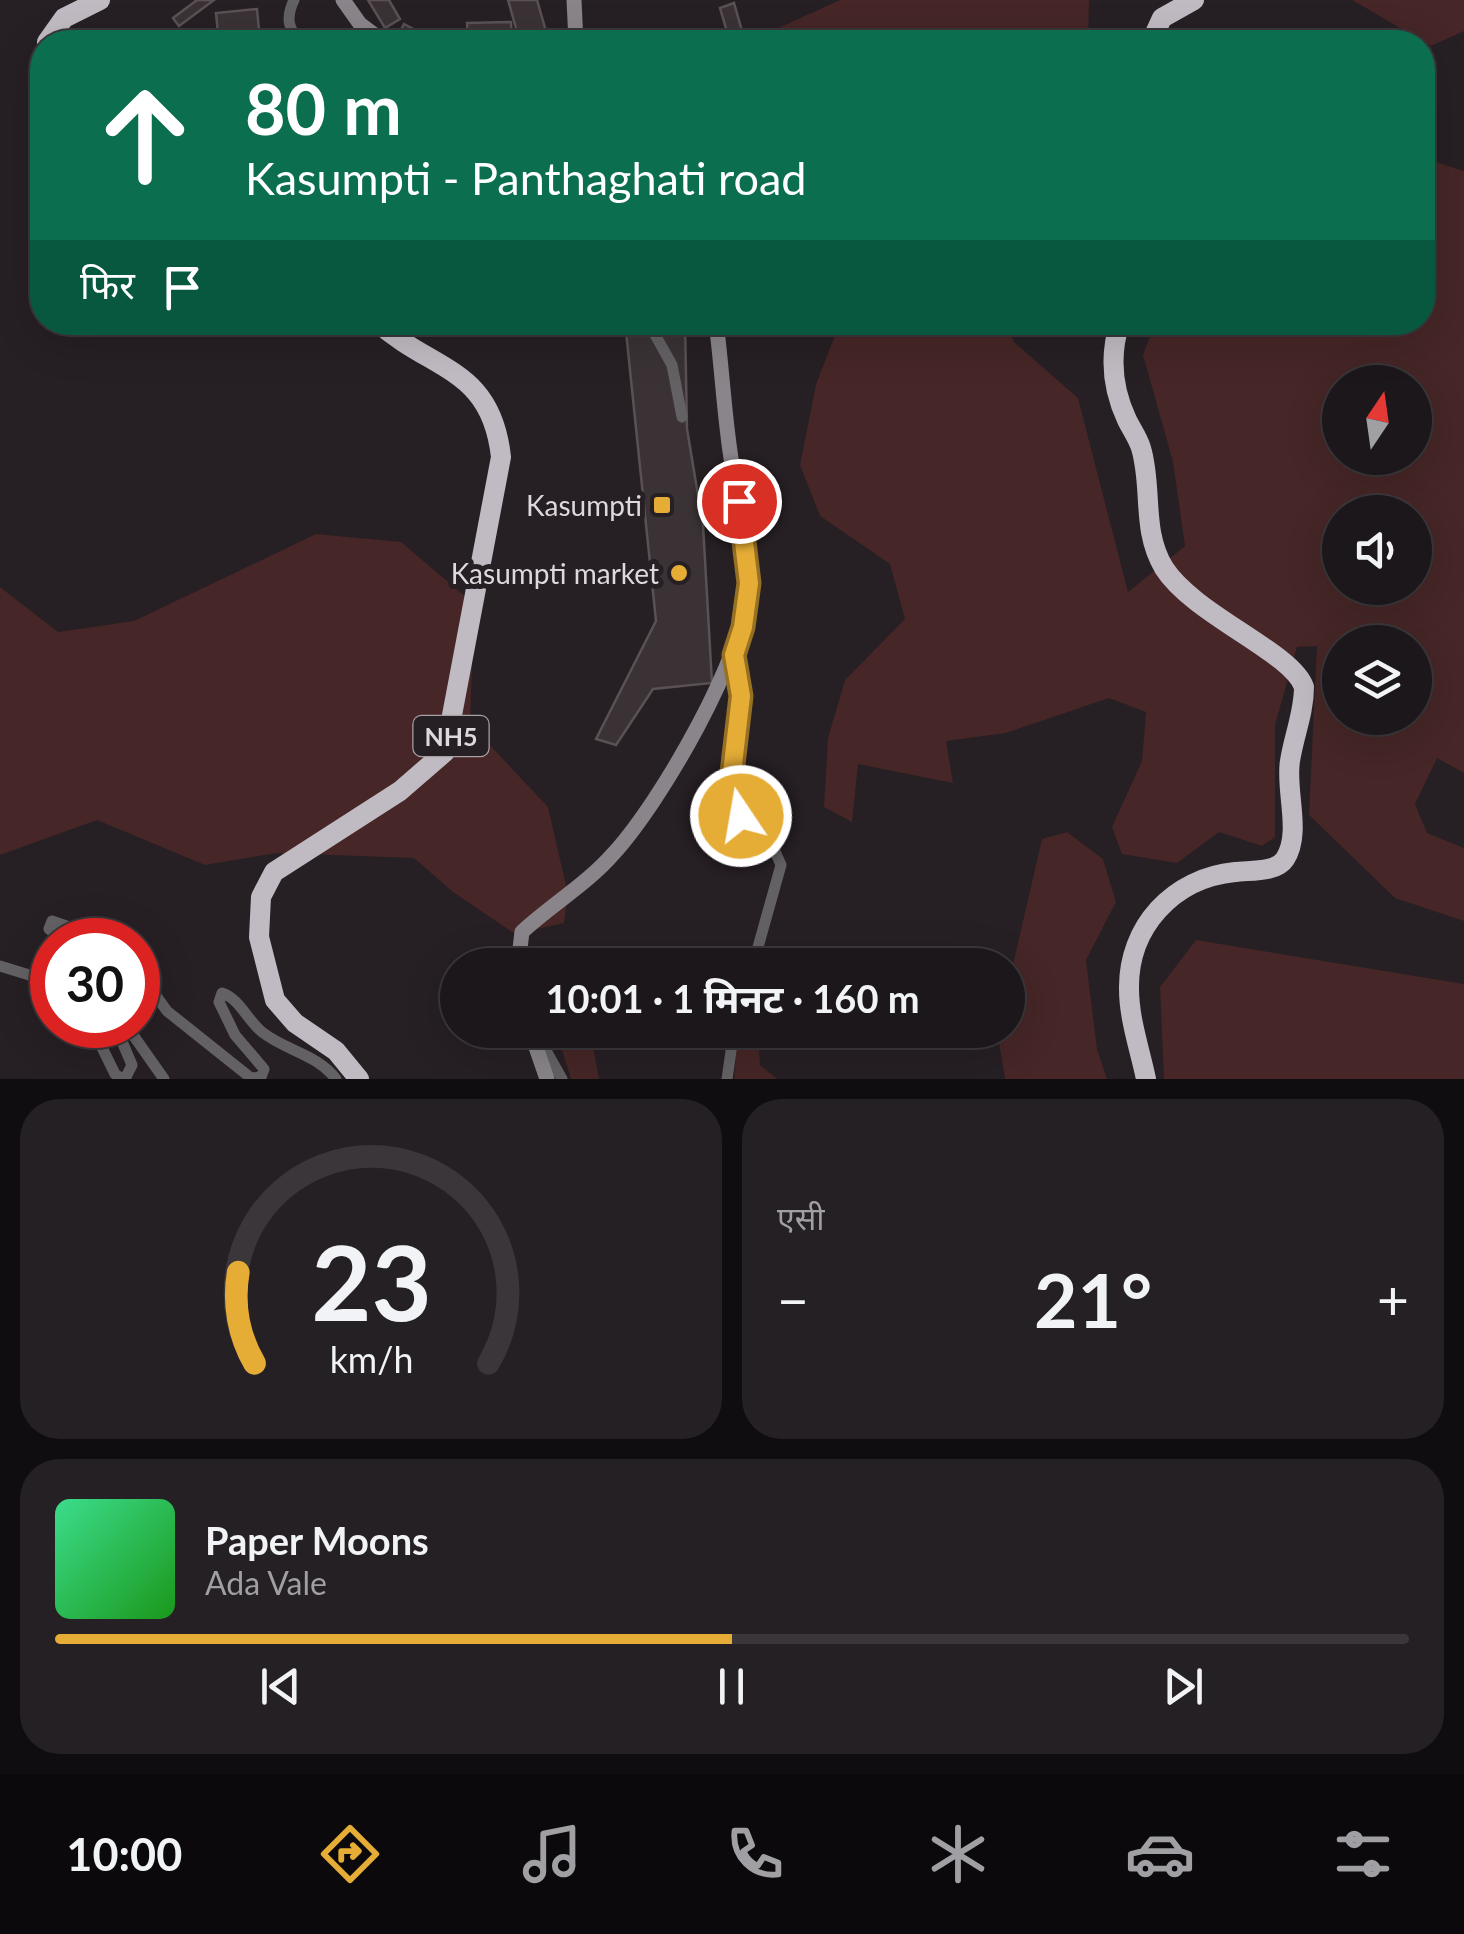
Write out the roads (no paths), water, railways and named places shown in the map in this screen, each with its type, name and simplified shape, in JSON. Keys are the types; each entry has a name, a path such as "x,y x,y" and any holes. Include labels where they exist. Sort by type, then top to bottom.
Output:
{"highway":[{"path":"56,30 64,18 100,0"},
{"path":"1156,30 1162,18 1194,0"},
{"name":"NH5","path":"359,1079 336,1051 296,1024 276,1000 259,937 261,897 274,872 400,791 445,752 501,456 498,430 481,394 464,378 397,335"},
{"path":"1117,335 1112,360 1115,385 1140,444 1149,526 1163,567 1210,614 1292,666 1304,686 1289,762 1291,834 1286,858 1274,867 1223,873 1181,889 1149,918 1136,946 1129,990 1146,1079"}],"street":[{"path":"291,30 288,17 294,0"},
{"path":"343,0 368,30"},
{"path":"574,0 575,30"},
{"path":"655,335 672,364 681,391 682,418"},
{"path":"520,948 522,932 613,855 658,796 734,655 743,627 749,583 717,335"},
{"path":"734,655 741,696 731,802 774,849 781,865 758,948"},
{"path":"0,966 30,975"},
{"path":"160,1001 252,1078 261,1078 264,1069 234,1035 219,1002 222,994 232,997 262,1032 323,1064 336,1079"},
{"path":"102,1048 115,1074 123,1079 132,1065 125,1048"},
{"path":"142,1048 164,1079"},
{"path":"538,1048 547,1079"},
{"path":"543,1048 562,1079"},
{"path":"727,1079 731,1048"}],"place":[{"name":"Kasumpti","path":"662,505"},
{"name":"Kasumpti market","path":"679,573"}]}
